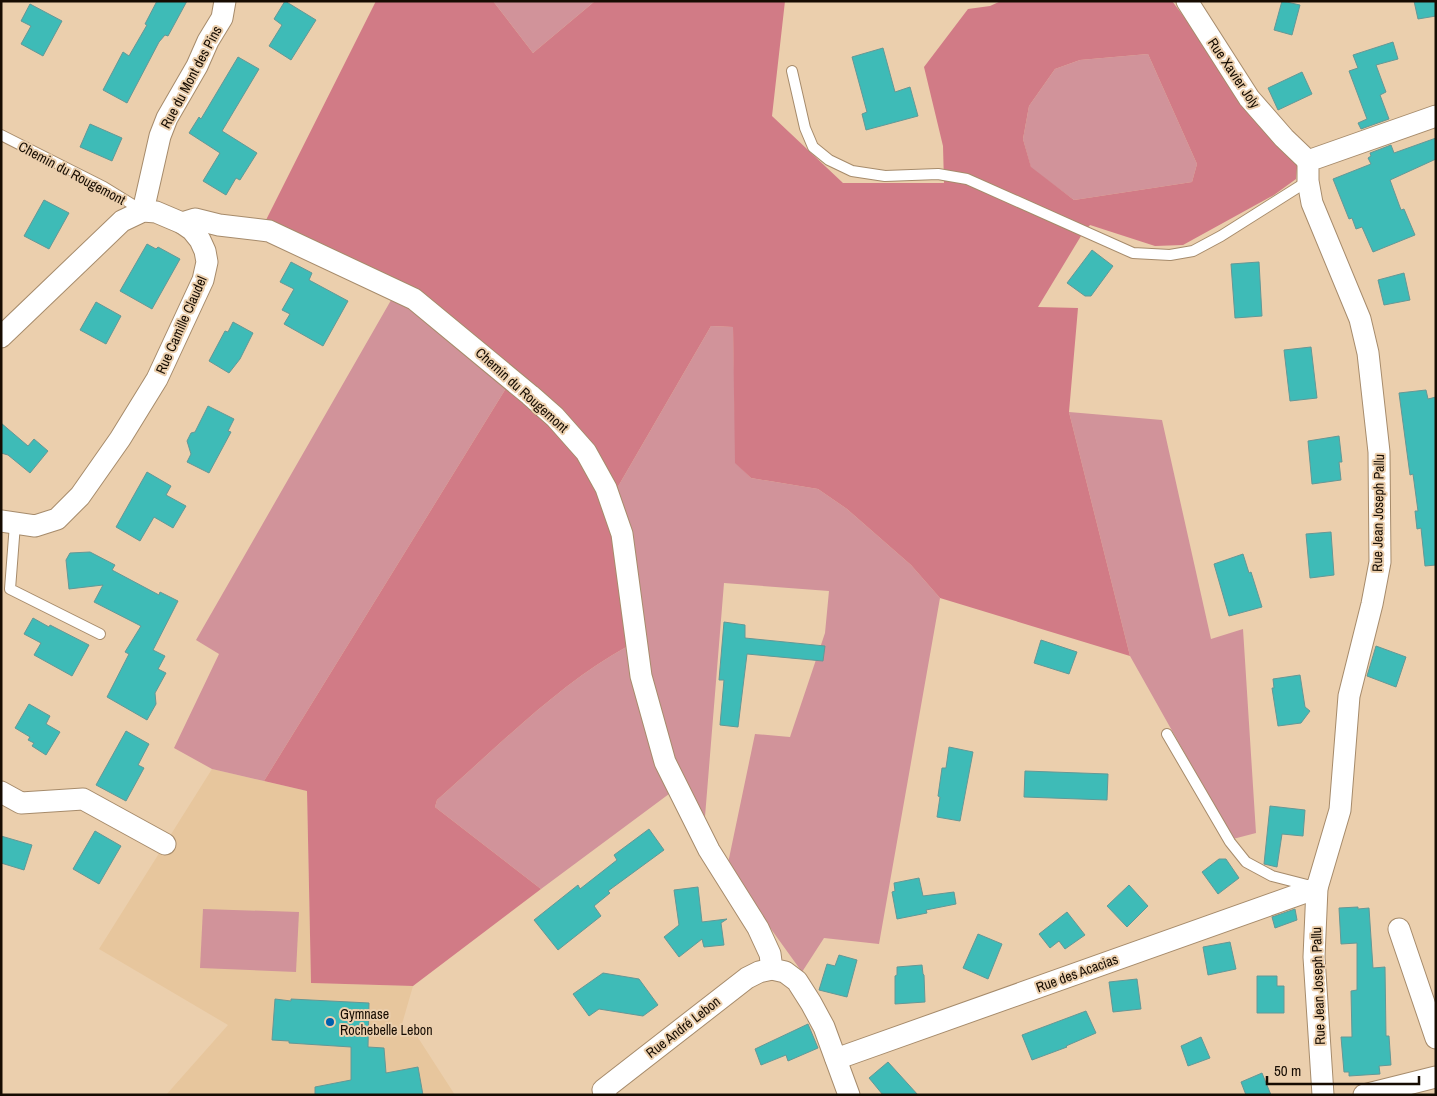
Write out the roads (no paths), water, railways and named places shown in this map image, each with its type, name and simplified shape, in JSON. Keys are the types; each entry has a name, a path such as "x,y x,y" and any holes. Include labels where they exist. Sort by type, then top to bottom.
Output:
{"street":[{"name":"Rue du Mont des Pins","path":"143,211 144,197 160,136 167,118 222,18 225,1"},
{"name":"Rue Xavier Joly","path":"1187,1 1249,98 1284,138 1308,171"},
{"path":"1308,171 1436,116"},
{"name":"Rue Jean Joseph Pallu","path":"1308,171 1312,202 1360,319 1368,353 1379,461 1380,562 1372,604 1349,696 1340,810 1317,888 1314,957 1323,1095"},
{"name":"Rue Camille Claudel","path":"8,522 35,526 57,519 80,496 120,439 157,379 203,280 207,262 200,240 192,230 182,223 156,212 143,211"},
{"path":"1,337 122,220 143,211"},
{"name":"Chemin du Rougemont","path":"182,223 195,220 269,231 414,299 555,417 586,452 606,488 622,534 641,676 665,762 709,850 758,928 770,954 772,969"},
{"path":"1,792 21,803 83,799 165,844"},
{"name":"Rue des Acacias","path":"836,1059 1317,888"},
{"path":"1400,929 1436,1038"},
{"path":"772,969 785,972 797,981 824,1027 849,1095"},
{"name":"Rue André Lebon","path":"601,1093 747,978 759,972 772,969"},
{"path":"1364,1095 1436,1077"}],"lane":[{"path":"792,71 805,128 813,147 829,160 852,171 885,176 938,174 967,179 1133,253 1170,256 1193,251 1221,236 1308,171"},
{"name":"Chemin du Rougemont","path":"1,135 104,186 143,211"},
{"path":"8,522 10,589 100,634"},
{"path":"1167,734 1230,842 1246,862 1272,876 1317,888"}],"place":[{"name":"Gymnase Rochebelle Lebon","path":"330,1022"}]}
